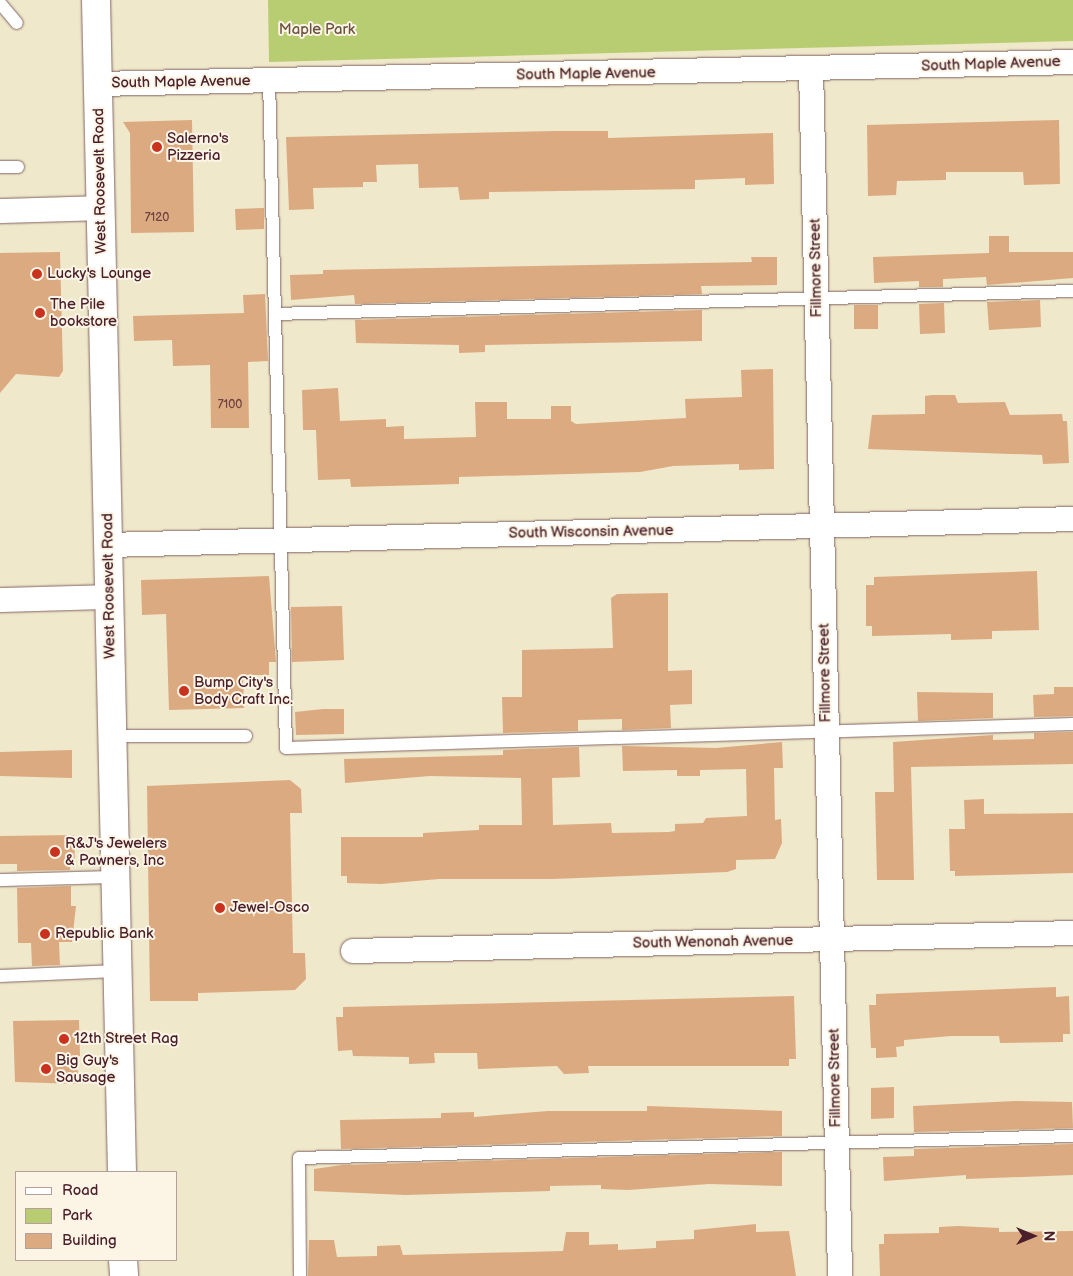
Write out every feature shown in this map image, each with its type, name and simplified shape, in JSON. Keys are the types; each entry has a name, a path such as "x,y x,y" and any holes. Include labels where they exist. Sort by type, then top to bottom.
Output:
{"main road":[{"name":"West Roosevelt Road","path":"96,0 122,1171"},
{"path":"124,1261 124,1276"}],"street":[{"name":"South Maple Avenue","path":"98,84 1073,62"},
{"name":"Fillmore Street","path":"811,69 840,1276"},
{"path":"0,211 101,208"},
{"name":"South Wisconsin Avenue","path":"108,544 1073,519"},
{"path":"0,600 109,598"},
{"name":"South Wenonah Avenue","path":"353,951 1073,933"}],"lane":[{"path":"0,3 17,22 0,21"},
{"path":"269,80 286,748 1073,724"},
{"path":"0,167 18,167"},
{"path":"275,314 1073,291"},
{"path":"112,736 246,736"},
{"path":"0,880 115,877"},
{"path":"0,976 117,971"},
{"path":"300,1276 299,1158 1073,1136"}],"green space":[{"name":"Maple Park","path":"268,0 1073,0 1073,41 269,62"}],"building":[{"path":"192,120 194,232 131,233 130,133 123,122"},
{"path":"1059,120 1060,184 1024,185 1023,172 946,172 946,180 897,181 896,195 868,196 867,125"},
{"path":"608,131 608,138 773,133 774,184 745,185 745,178 695,180 695,189 489,192 489,199 460,200 458,187 419,188 418,164 376,165 377,182 363,182 363,187 313,188 314,209 289,210 286,137"},
{"path":"264,208 264,229 236,230 235,209"},
{"path":"989,236 1009,236 1009,252 1073,252 1073,278 987,285 986,277 943,279 943,287 919,287 919,281 874,283 873,257 989,253"},
{"path":"60,252 63,371 59,377 16,374 0,393 0,253"},
{"path":"751,257 777,257 777,285 701,286 702,294 355,304 354,295 291,300 290,275 323,274 323,270 752,262"},
{"path":"265,294 268,361 248,362 249,428 211,428 210,365 173,366 172,340 134,341 133,316 244,313 243,295"},
{"path":"1040,300 1041,327 989,330 987,302"},
{"path":"944,303 945,333 920,334 919,304"},
{"path":"854,305 878,305 878,329 854,329"},
{"path":"702,310 702,341 485,345 485,352 459,353 459,345 356,343 355,320"},
{"path":"773,369 774,469 739,470 739,464 673,466 640,472 459,477 459,484 351,487 350,479 318,480 316,430 303,430 302,390 338,388 340,421 386,419 386,427 404,426 404,439 476,437 475,402 507,402 507,419 551,419 551,406 571,406 571,421 576,424 686,418 685,399 742,397 741,370"},
{"path":"955,395 958,403 1005,402 1010,415 1062,414 1063,421 1067,421 1069,463 1043,464 1042,455 868,449 872,415 925,414 925,396"},
{"path":"1037,571 1039,630 992,631 992,639 951,640 951,634 872,636 872,626 866,626 866,585 874,585 874,577"},
{"path":"269,576 276,662 269,662 269,675 243,675 244,708 169,710 166,614 142,615 141,580"},
{"path":"668,593 668,671 692,670 692,704 670,705 671,728 622,730 622,719 578,720 578,731 503,733 502,697 522,697 522,650 613,648 611,598 617,594"},
{"path":"342,606 344,660 292,662 291,607"},
{"path":"1054,687 1073,687 1073,716 1034,717 1033,695 1054,694"},
{"path":"917,692 993,693 993,718 918,721"},
{"path":"344,709 344,734 296,735 295,712"},
{"path":"1073,732 1073,764 911,767 914,880 877,880 875,792 894,792 893,742 993,735 993,740 1034,739 1034,733"},
{"path":"782,742 783,768 774,768 775,820 781,819 782,843 775,859 736,860 736,869 727,872 553,879 439,879 381,884 347,883 347,876 341,876 341,837 423,837 423,833 479,830 479,825 522,825 521,778 430,776 345,783 344,759 503,755 503,750 579,747 580,777 552,778 553,825 611,823 612,833 669,832 675,831 675,824 703,823 706,818 747,816 746,769 700,770 700,776 677,776 677,770 623,771 622,746 716,748"},
{"path":"72,750 72,778 0,776 0,752"},
{"name":"Jewel-Osco","path":"290,780 301,789 302,813 290,813 293,953 305,953 306,979 295,990 198,993 198,1001 150,1001 147,786"},
{"path":"984,799 984,814 1073,813 1073,873 955,876 955,871 950,871 949,829 965,829 964,800"},
{"path":"74,835 75,863 70,863 70,870 17,871 17,864 0,864 0,836"},
{"name":"Republic Bank","path":"71,886 71,906 76,906 72,942 59,942 60,965 32,966 31,943 18,943 17,888"},
{"path":"1056,987 1056,997 1069,996 1070,1034 1063,1034 1063,1042 1000,1043 999,1036 951,1036 904,1040 904,1046 896,1047 897,1057 876,1058 876,1048 871,1048 869,1005 876,1005 876,994"},
{"path":"794,996 796,1059 789,1059 789,1066 588,1066 589,1073 564,1074 557,1066 478,1069 477,1053 434,1053 435,1063 409,1064 409,1057 353,1056 352,1050 338,1051 336,1017 343,1017 343,1007"},
{"path":"79,1020 80,1056 74,1056 81,1084 15,1082 13,1021"},
{"path":"894,1087 894,1118 871,1119 871,1088"},
{"path":"1015,1101 1072,1102 1073,1128 914,1132 913,1106"},
{"path":"647,1106 782,1111 782,1136 341,1149 340,1120 441,1118 441,1113 474,1112 474,1117 548,1111 647,1111"},
{"path":"1073,1144 1073,1175 966,1179 966,1175 884,1181 883,1157 914,1156 914,1149"},
{"path":"782,1152 782,1186 709,1184 628,1190 601,1189 601,1185 550,1186 550,1191 405,1195 314,1191 314,1169 342,1165"},
{"path":"756,1224 756,1232 789,1231 796,1276 308,1276 309,1240 334,1240 337,1257 377,1256 377,1246 400,1245 403,1255 563,1251 566,1232 589,1232 589,1245 618,1244 618,1250 656,1248 656,1241 694,1239 694,1230"},
{"path":"939,1227 999,1228 999,1232 1073,1231 1073,1276 880,1276 879,1244 884,1244 884,1234 939,1233"}],"place":[{"name":"Salerno's Pizzeria","path":"157,147"},
{"name":"Lucky's Lounge","path":"37,274"},
{"name":"The Pile bookstore","path":"40,313"},
{"name":"Bump City's Body Craft Inc.","path":"184,691"},
{"name":"R&J's Jewelers & Pawners, Inc","path":"55,852"},
{"name":"Jewel-Osco","path":"220,908"},
{"name":"Republic Bank","path":"45,934"},
{"name":"12th Street Rag","path":"64,1039"},
{"name":"Big Guy's Sausage","path":"46,1069"}]}
